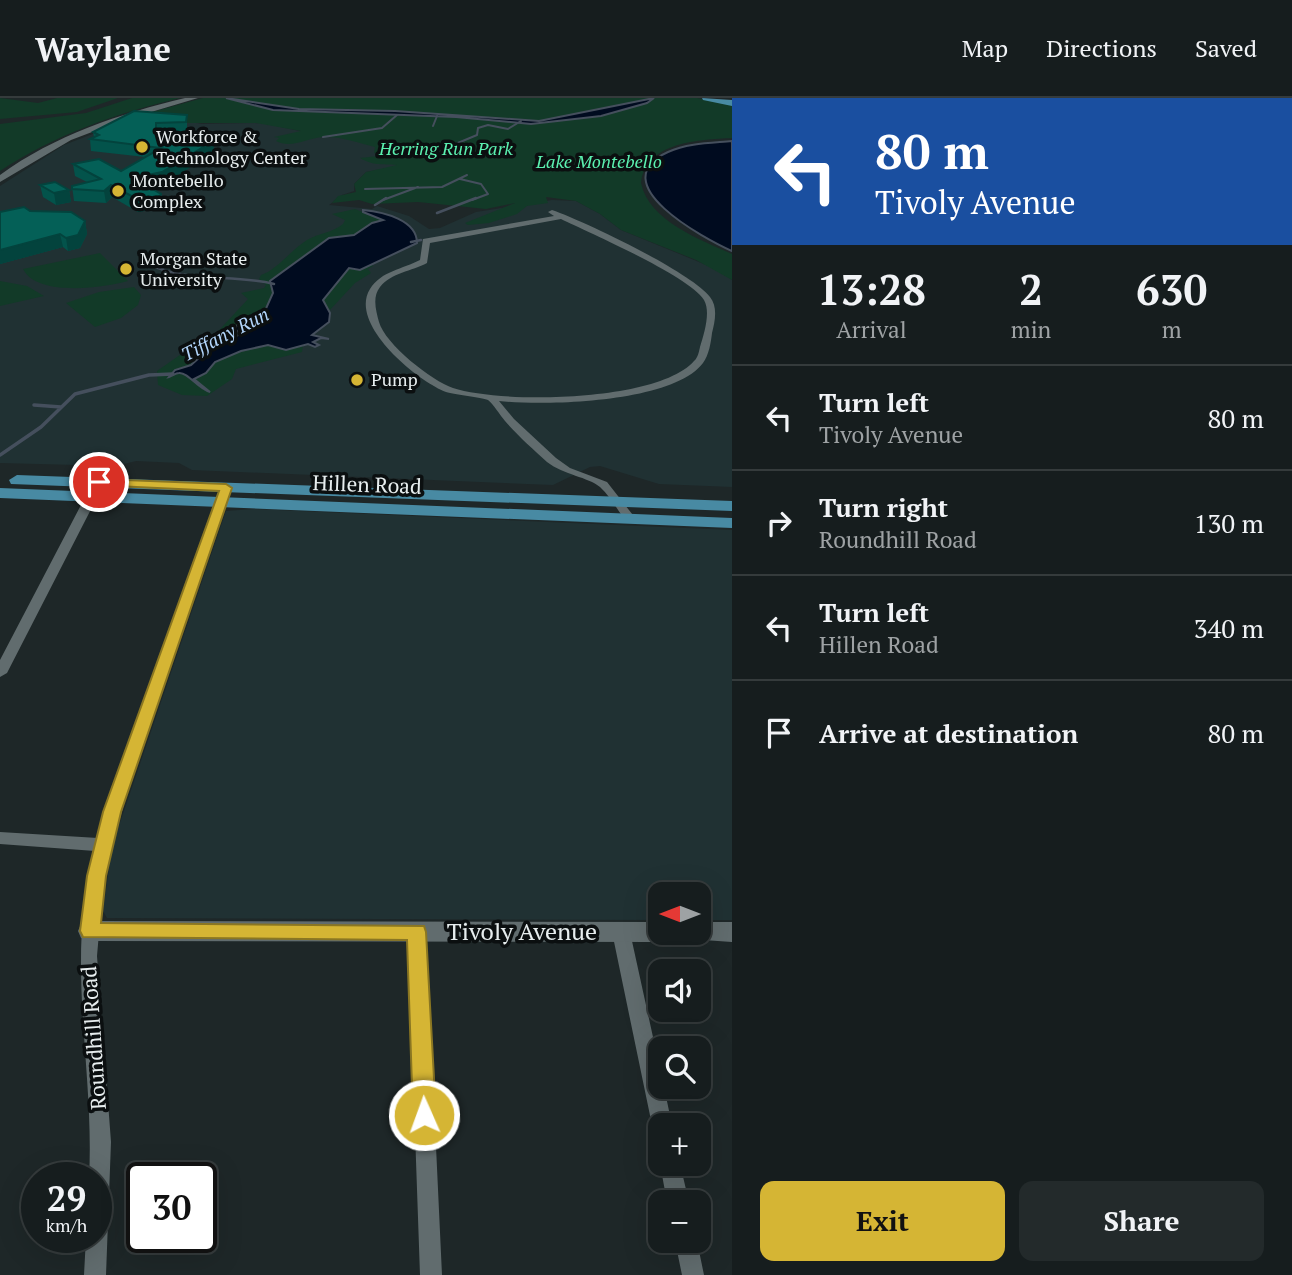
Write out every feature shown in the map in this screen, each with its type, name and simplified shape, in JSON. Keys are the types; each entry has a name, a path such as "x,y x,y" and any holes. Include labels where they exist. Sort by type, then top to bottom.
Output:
{"main road":[{"path":"0,179 74,137 194,98"},
{"path":"706,98 732,103"},
{"name":"Hillen Road","path":"0,479 95,490"},
{"name":"Hillen Road","path":"0,493 95,490 223,495 732,523"},
{"name":"Hillen Road","path":"223,495 616,501 732,506"},
{"name":"Tivoly Avenue","path":"90,931 648,932"},
{"path":"711,932 732,932"}],"street":[{"path":"489,396 510,401 558,401 625,392 676,376 691,368 701,358 711,310 703,294 686,282 557,214 426,241 424,261 388,275 373,291 371,304 380,337 437,384 453,391 489,396 510,421 552,460 566,470 603,484 630,519"},
{"path":"0,673 95,490"},
{"name":"Roundhill Road","path":"95,1275 101,1142 89,981 90,931 103,845 223,495"},
{"path":"0,838 103,845"},
{"path":"416,932 431,1275"},
{"path":"621,932 659,1113"},
{"path":"688,1253 693,1275"}],"shaded area":[{"path":"145,114 202,124 262,123 319,135 359,138 394,156 398,166 366,172 354,184 354,191 342,195 329,205 372,209 377,206 409,216 429,229 440,228 476,212 552,200 576,201 621,230 716,269 732,280 732,487 659,484 600,466 590,467 553,485 192,470 179,463 136,461 116,466 0,463 0,186 64,145"},
{"path":"254,509 732,530 732,920 711,920 711,882 648,882 648,920 107,918 103,911 112,846 226,511"}],"green space":[{"path":"0,98 38,103 57,98 118,98 77,112 0,119"},
{"path":"132,98 180,98 133,111 64,136 0,171 0,124 86,113"},
{"name":"Herring Run Park","path":"203,98 697,98 732,105 732,138 690,142 664,151 645,169 641,183 654,208 665,218 678,228 732,254 732,280 696,260 621,230 576,201 546,197 548,203 527,206 517,214 489,223 468,225 465,223 515,203 486,209 418,202 372,204 359,200 332,203 338,196 356,192 354,184 366,172 397,165 365,161 360,158 388,155 374,153 375,147 343,139 323,137 287,144 276,141 279,138 274,137 301,131 256,123 187,123 145,114"},
{"path":"355,209 383,220 372,223 354,235 329,238 270,280 273,293 264,313 240,322 239,334 234,339 211,347 191,365 175,370 169,376 179,373 190,377 192,381 210,391 194,380 206,373 215,362 241,351 268,345 282,350 303,345 302,352 236,369 232,379 207,396 182,395 158,385 157,371 187,350 210,340 248,299 241,293 264,288 266,285 259,279 261,275 273,269 307,240 343,224 345,220 332,214"},
{"path":"100,253 128,281 87,288 56,287 31,278 23,269"},
{"path":"371,264 373,266 368,269 371,273 355,283 329,311 323,301 349,268"},
{"path":"0,281 27,286 44,296 0,306"},
{"path":"134,287 141,295 138,305 121,318 95,327 66,303 99,292"}],"water":[{"path":"226,98 299,109 395,111 539,121 654,98 647,103 601,116 531,124 456,117 273,110"},
{"name":"Lake Montebello","path":"732,141 732,251 701,235 664,209 651,194 646,179 650,165 668,152 692,145"},
{"path":"363,210 389,215 405,223 412,228 417,243 360,270 349,268 323,300 330,313 329,322 312,335 329,339 321,338 313,342 319,345 315,347 308,344 286,350 268,345 241,351 215,362 206,373 194,379 210,392 182,373 169,377 175,370 191,365 211,347 233,339 239,334 235,328 240,322 264,313 273,293 270,281 329,238 354,235 372,223 383,220"}],"building":[{"path":"134,111 187,115 186,122 156,123 156,133 213,141 162,172 134,178 161,194 160,196 137,199 111,185 104,191 72,189 72,186 101,179 73,164 99,159 121,171 161,148 90,139 99,135 93,132"},
{"path":"55,182 69,190 54,193 40,185"},
{"path":"24,207 30,211 71,212 85,221 78,235 66,238 60,234 0,250 0,212"}],"waterway":[{"path":"323,137 382,128 397,115"},
{"path":"433,126 437,116"},
{"name":"Tiffany Run","path":"453,157 447,155 456,150 453,145 477,135 478,128 488,125 508,129 521,121"},
{"name":"Tiffany Run","path":"416,188 442,187 467,175"},
{"name":"Tiffany Run","path":"460,179 481,184 488,194 472,200"},
{"path":"365,189 416,188"},
{"name":"Tiffany Run","path":"383,200 416,188"},
{"name":"Tiffany Run","path":"375,205 386,198"},
{"name":"Tiffany Run","path":"437,213 476,198"},
{"name":"Tiffany Run","path":"411,242 421,240"},
{"path":"140,259 171,272 274,284"},
{"name":"Tiffany Run","path":"0,455 41,427 75,394 149,375 173,374"},
{"path":"34,405 61,407"}],"place":[{"name":"Workforce & Technology Center","path":"142,147"},
{"name":"Montebello Complex","path":"118,191"},
{"name":"Morgan State University","path":"126,269"},
{"name":"Pump","path":"357,380"}],"route":[{"path":"99,482 226,488 112,812 96,876 90,931 416,932 424,1115"}]}
